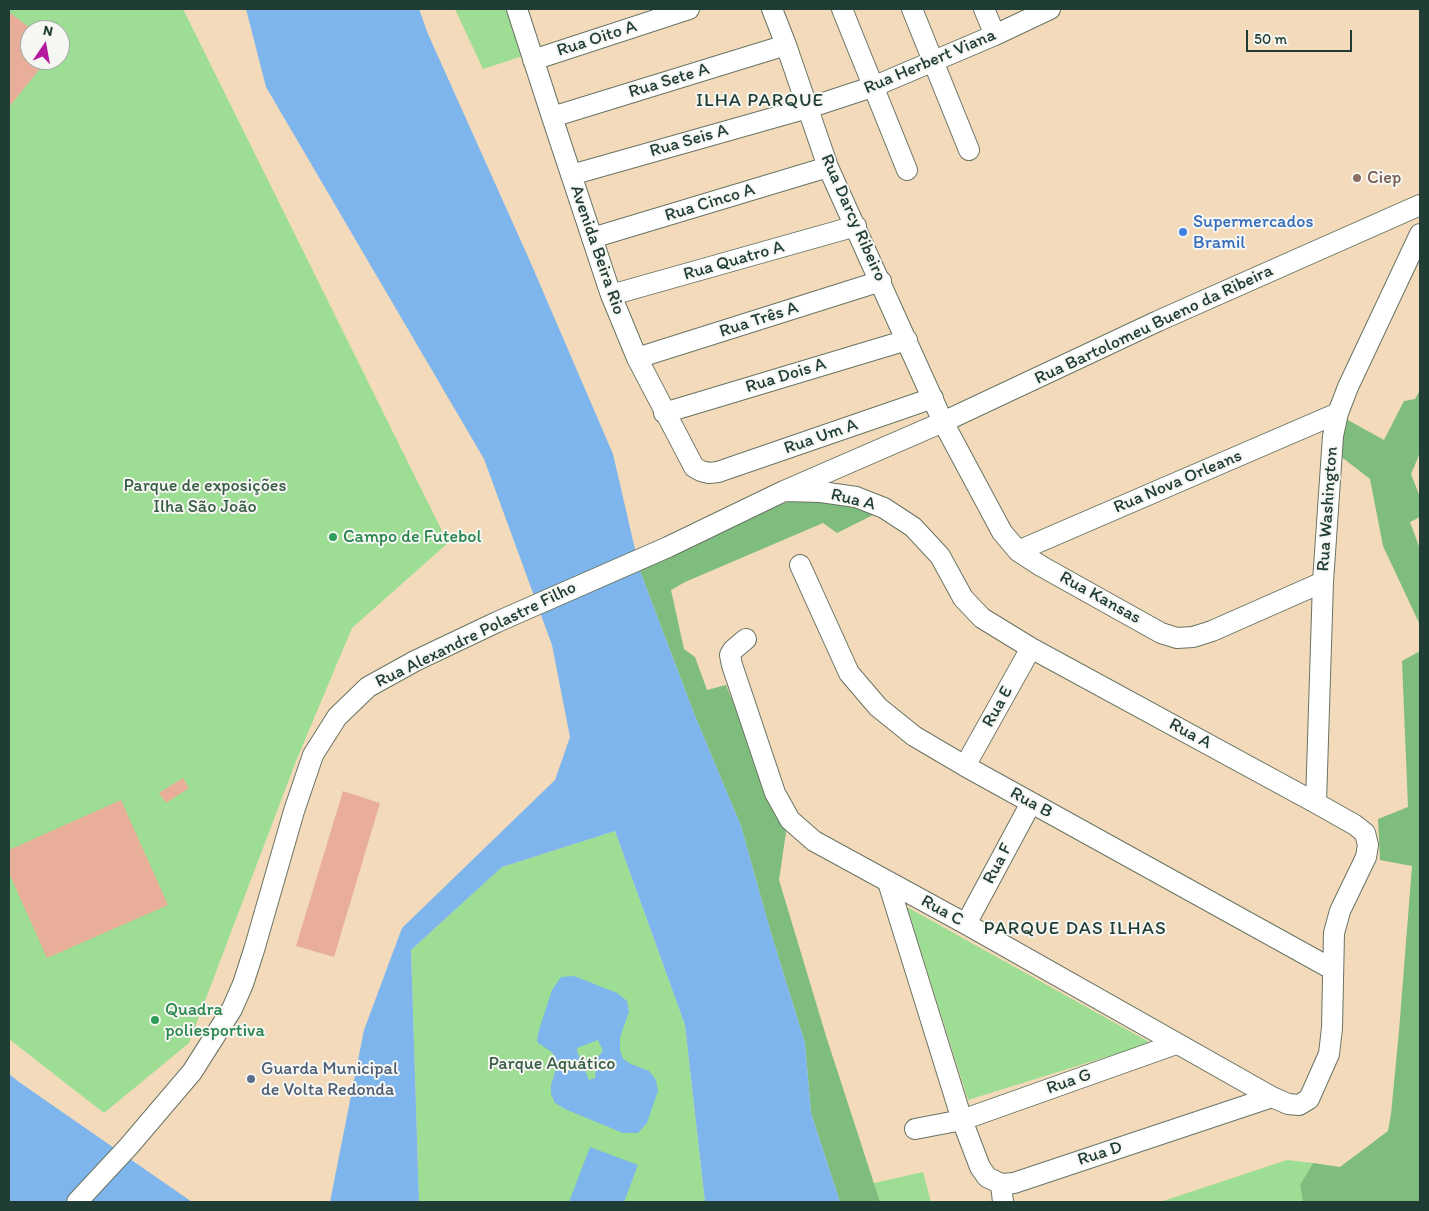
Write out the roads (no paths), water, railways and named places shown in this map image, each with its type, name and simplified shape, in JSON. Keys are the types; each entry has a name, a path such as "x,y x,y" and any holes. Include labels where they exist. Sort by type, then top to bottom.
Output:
{"street":[{"name":"Avenida Beira Rio","path":"517,9 532,60 592,238 637,358 664,413 694,467 701,472 708,473"},
{"name":"Rua Oito A","path":"532,60 689,9"},
{"name":"Rua Darcy Ribeiro","path":"772,9 828,167 943,422"},
{"path":"842,9 875,86 907,170"},
{"path":"912,9 969,150"},
{"path":"984,9 995,35"},
{"name":"Rua Herbert Viana","path":"808,108 875,86 995,35 1050,9"},
{"name":"Rua Sete A","path":"552,117 786,45"},
{"name":"Rua Seis A","path":"571,175 808,108"},
{"name":"Rua Cinco A","path":"592,238 828,167"},
{"name":"Rua Bartolomeu Bueno da Ribeira","path":"943,422 1158,321 1420,205"},
{"name":"Rua Quatro A","path":"612,295 856,226"},
{"name":"Rua Washington","path":"1316,803 1323,582 1330,461 1338,413 1348,387 1420,234"},
{"name":"Rua Três A","path":"637,358 881,281"},
{"name":"Rua Dois A","path":"664,413 907,340"},
{"name":"Rua Um A","path":"708,473 718,472 933,398"},
{"name":"Rua Nova Orleans","path":"1018,550 1338,413"},
{"name":"Rua Alexandre Polastre Filho","path":"77,1202 192,1072 232,1009 243,984 254,950 294,811 313,755 337,717 368,687 415,661 497,622 668,547 784,492 943,422"},
{"name":"Rua Kansas","path":"943,422 1002,532 1018,550 1041,566 1161,633 1177,638 1193,637 1212,631 1323,582"},
{"name":"Rua A","path":"784,492 820,492 856,497 884,508 914,527 940,556 963,598 982,618 1031,648 1316,803 1355,825 1365,833 1368,845 1366,856 1340,911 1334,933 1332,1028 1329,1054 1309,1100 1299,1105"},
{"name":"Rua B","path":"800,564 849,673 878,707 914,736 1031,803 1332,969"},
{"name":"Rua C","path":"746,639 733,650 730,660 775,792 790,820 814,842 966,924 1272,1097 1288,1104 1299,1105"},
{"name":"Rua E","path":"965,766 1031,648"},
{"name":"Rua F","path":"966,924 1031,803"},
{"name":"Rua D","path":"888,882 962,1120 980,1167 1002,1193 1014,1183 1272,1097"},
{"name":"Rua G","path":"962,1120 1176,1044"},
{"path":"915,1128 962,1120"}],"water":[{"path":"246,9 419,9 428,34 529,259 613,454 640,571 695,716 741,826 805,1043 811,1113 840,1202 705,1202 685,1025 615,831 502,867 411,950 419,1202 330,1202 364,1030 402,928 555,780 570,737 552,645 484,459 266,87"},
{"path":"574,976 617,993 627,1001 629,1012 620,1037 620,1050 623,1059 649,1071 656,1080 658,1091 647,1123 638,1133 623,1133 555,1103 551,1094 551,1085 556,1069 553,1053 537,1042 538,1033 552,990 561,977","holes":["598,1040 603,1051 596,1059 595,1078 589,1080 577,1048"]},
{"path":"9,1074 19,1082 192,1202 9,1202"},
{"path":"590,1147 638,1165 624,1202 569,1202"}],"place":[{"name":"Ciep","path":"1357,178"},
{"name":"Supermercados Bramil","path":"1183,232"},
{"name":"Campo de Futebol","path":"333,537"},
{"name":"Quadra poliesportiva","path":"155,1020"},
{"name":"Guarda Municipal de Volta Redonda","path":"251,1079"}],"district":[{"name":"ILHA PARQUE","path":"760,101"},
{"name":"PARQUE DAS ILHAS","path":"1075,929"}],"park label":[{"name":"Parque de exposições Ilha São João","path":"205,496"},
{"name":"Parque Aquático","path":"552,1064"}]}
